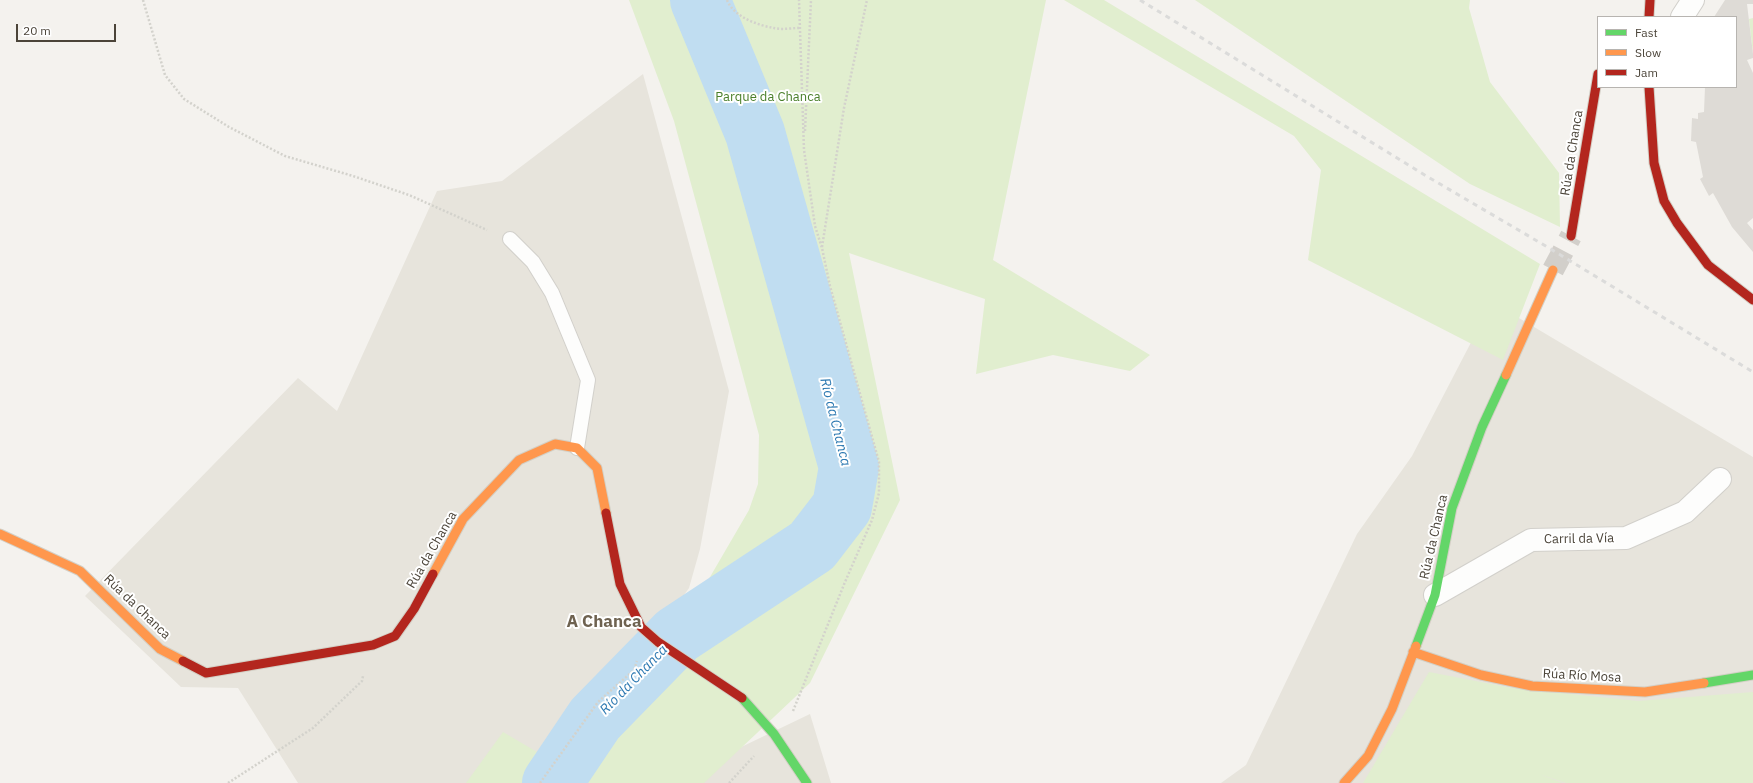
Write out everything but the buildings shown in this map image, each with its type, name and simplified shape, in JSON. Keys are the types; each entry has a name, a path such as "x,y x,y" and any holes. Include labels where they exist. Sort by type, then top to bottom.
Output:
{"street":[{"path":"1650,0 1650,16"},
{"path":"1683,16 1693,0"},
{"name":"Rúa da Chanca","path":"1571,236 1597,80"},
{"path":"1649,88 1654,163 1664,202 1677,223 1708,265 1753,300"},
{"name":"Rúa da Chanca","path":"1344,783 1368,756 1392,709 1434,595 1452,508 1482,427 1553,270"},
{"name":"Rúa da Chanca","path":"0,534 80,571 160,649 206,672 373,645 395,636 414,609 463,519 520,460 555,444 577,448"},
{"path":"577,448 597,468 620,584 642,627 658,642 746,701 774,734 807,783"},
{"name":"Carril da Vía","path":"1434,595 1531,540 1626,538 1685,512 1720,479"},
{"name":"Rúa Río Mosa","path":"1413,652 1481,675 1532,686 1575,690 1645,692 1753,675"}],"lane":[{"path":"510,239 533,262 552,293 588,380 577,448"}],"path":[{"path":"143,0 165,75 184,99 230,127 285,156 353,176 409,195 510,239"},
{"path":"727,0 730,6 748,21 774,28 799,28"},
{"path":"729,783 796,708 845,582 872,520 879,493 879,462 830,286 822,248 815,226 804,150 799,0"},
{"path":"804,150 810,0"},
{"path":"822,248 844,108 867,0"},
{"path":"228,783 313,728 362,681 373,645"},
{"path":"540,783 598,702 634,670 638,658"}],"shaded area":[{"path":"643,74 729,391 700,549 689,588 549,783 298,783 238,688 181,687 85,596 298,378 337,411 437,191 502,181"},
{"path":"1492,302 1753,457 1753,783 1221,783 1246,765 1357,534 1412,456"},
{"path":"810,714 831,783 695,783 735,750"}],"green space":[{"name":"Parque da Chanca","path":"629,0 1046,0 993,260 1150,355 1130,371 1053,355 976,374 985,299 849,253 900,500 810,683 704,783 466,783 503,732 549,759 665,628 679,619 710,577 749,510 758,484 759,435 674,121"},
{"path":"1064,0 1104,0 1540,264 1503,360 1308,260 1321,170 1294,136"},
{"path":"1195,0 1470,0 1469,8 1490,82 1559,173 1560,227 1470,184"},
{"path":"1753,18 1753,54 1749,19"},
{"path":"1429,672 1512,688 1638,701 1753,692 1753,783 1566,783 1539,774 1563,783 1363,783"}],"waterway":[{"name":"Río da Chanca","path":"552,783 595,719 677,635 812,546 842,507 849,467 755,133 700,0"}],"tunnel":[{"path":"1553,270 1571,236"}],"railway":[{"path":"1140,0 1428,177 1544,245 1753,372"}],"traffic: fast":[{"path":"1416,646 1435,595 1452,508 1482,427 1506,375"},
{"path":"1704,683 1753,675"},
{"path":"742,698 774,734 807,783"}],"traffic: slow":[{"path":"1506,375 1553,270"},
{"path":"433,574 463,519 519,460 555,444 577,448 597,468 606,513"},
{"path":"0,534 80,571 160,649 183,661"},
{"path":"1344,783 1368,756 1392,709 1416,646"},
{"path":"1413,652 1481,675 1532,686 1645,692 1704,683"}],"traffic: jam":[{"path":"1649,16 1650,0"},
{"path":"1571,236 1597,80"},
{"path":"1649,88 1654,163 1664,201 1677,223 1708,265 1753,300"},
{"path":"606,513 620,584 641,627 658,642 742,698"},
{"path":"183,661 206,673 373,645 395,636 414,609 433,574"}],"district":[{"name":"A Chanca","path":"604,622"}]}
